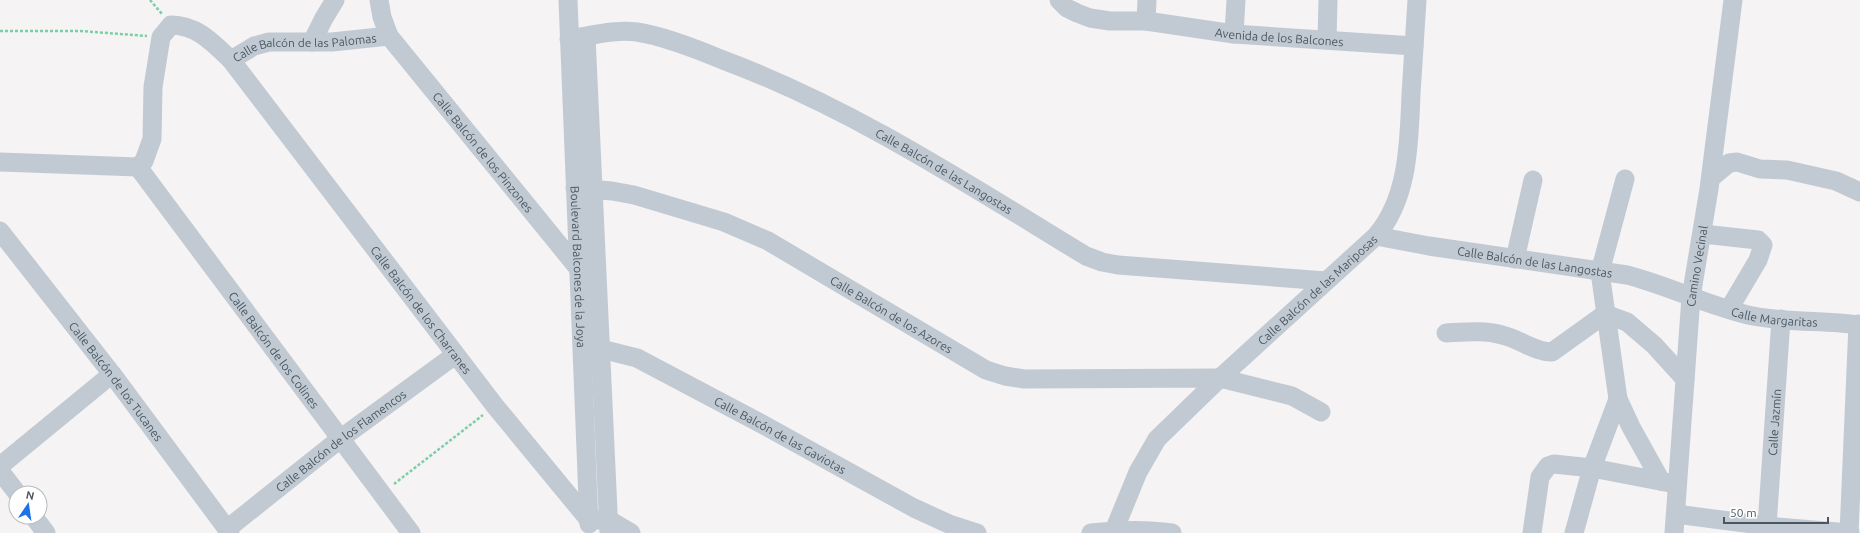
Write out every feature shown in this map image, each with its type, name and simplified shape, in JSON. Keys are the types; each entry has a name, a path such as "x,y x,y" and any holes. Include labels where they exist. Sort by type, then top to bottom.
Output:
{"street":[{"path":"312,42 335,0"},
{"name":"Calle Balcón de las Palomas","path":"166,31 182,25 194,30 210,41 231,60 254,46 269,42 332,42 389,36 382,17 379,0"},
{"name":"Boulevard Balcones de la Joya","path":"568,0 577,38 594,189 609,527"},
{"name":"Avenida de los Balcones","path":"1060,0 1067,8 1077,13 1090,18 1110,21 1146,21 1234,34 1414,46"},
{"path":"1146,21 1147,0"},
{"path":"1234,34 1236,0"},
{"path":"1327,40 1328,0"},
{"name":"Calle Balcón de las Mariposas","path":"1113,532 1138,472 1157,439 1220,378 1376,236 1387,224 1394,208 1406,159 1417,0"},
{"name":"Camino Vecinal","path":"1674,533 1676,514 1670,483 1685,379 1691,297 1703,234 1711,178 1733,0"},
{"path":"0,162 138,167 144,161 152,139 153,87 166,31"},
{"name":"Calle Balcón de las Langostas","path":"577,38 615,31 638,32 711,55 768,76 897,142 1086,256 1102,262 1118,265 1326,280"},
{"name":"Calle Balcón de los Pinzones","path":"389,36 578,268"},
{"name":"Boulevard Balcones de la Joya","path":"577,38 575,188 589,527"},
{"name":"Calle Balcón de los Charranes","path":"231,60 455,355 589,527"},
{"path":"1711,178 1729,163 1737,162 1760,168 1787,170 1836,181 1860,192"},
{"name":"Calle Balcón de los Colines","path":"138,167 411,533"},
{"path":"1625,179 1600,272 1605,314 1618,399 1631,427 1670,483"},
{"path":"1515,258 1533,180"},
{"name":"Calle Balcón de los Azores","path":"575,188 594,189 634,195 724,222 768,241 986,370 1005,376 1024,379 1220,378 1292,396 1321,412"},
{"name":"Calle Balcón de los Tucanes","path":"0,231 112,374 229,531"},
{"path":"1703,234 1758,240 1763,245 1758,260 1729,309"},
{"name":"Calle Balcón de las Langostas","path":"1376,236 1429,246 1613,273 1642,279 1691,297"},
{"name":"Calle Margaritas","path":"1691,297 1753,316 1781,320 1859,324"},
{"path":"1446,333 1491,333 1521,341 1537,351 1552,352 1605,314"},
{"path":"1605,314 1627,322 1654,345 1685,379"},
{"name":"Calle Jazmín","path":"1767,526 1781,320"},
{"path":"1676,514 1767,526 1850,533 1859,324"},
{"name":"Calle Balcón de las Gaviotas","path":"581,344 637,358 760,423 914,508 949,524 977,533"},
{"name":"Calle Balcón de los Flamencos","path":"229,531 340,439 455,355"},
{"path":"0,466 112,374"},
{"path":"1574,533 1592,468 1618,399"},
{"path":"1532,533 1540,477 1543,470 1548,466 1554,464 1592,468 1670,483"},
{"path":"0,471 11,485"},
{"path":"589,527 609,527 631,533"},
{"path":"1091,533 1156,531 1172,533"}],"path":[{"path":"0,30 166,31"},
{"path":"382,493 495,406"}]}
